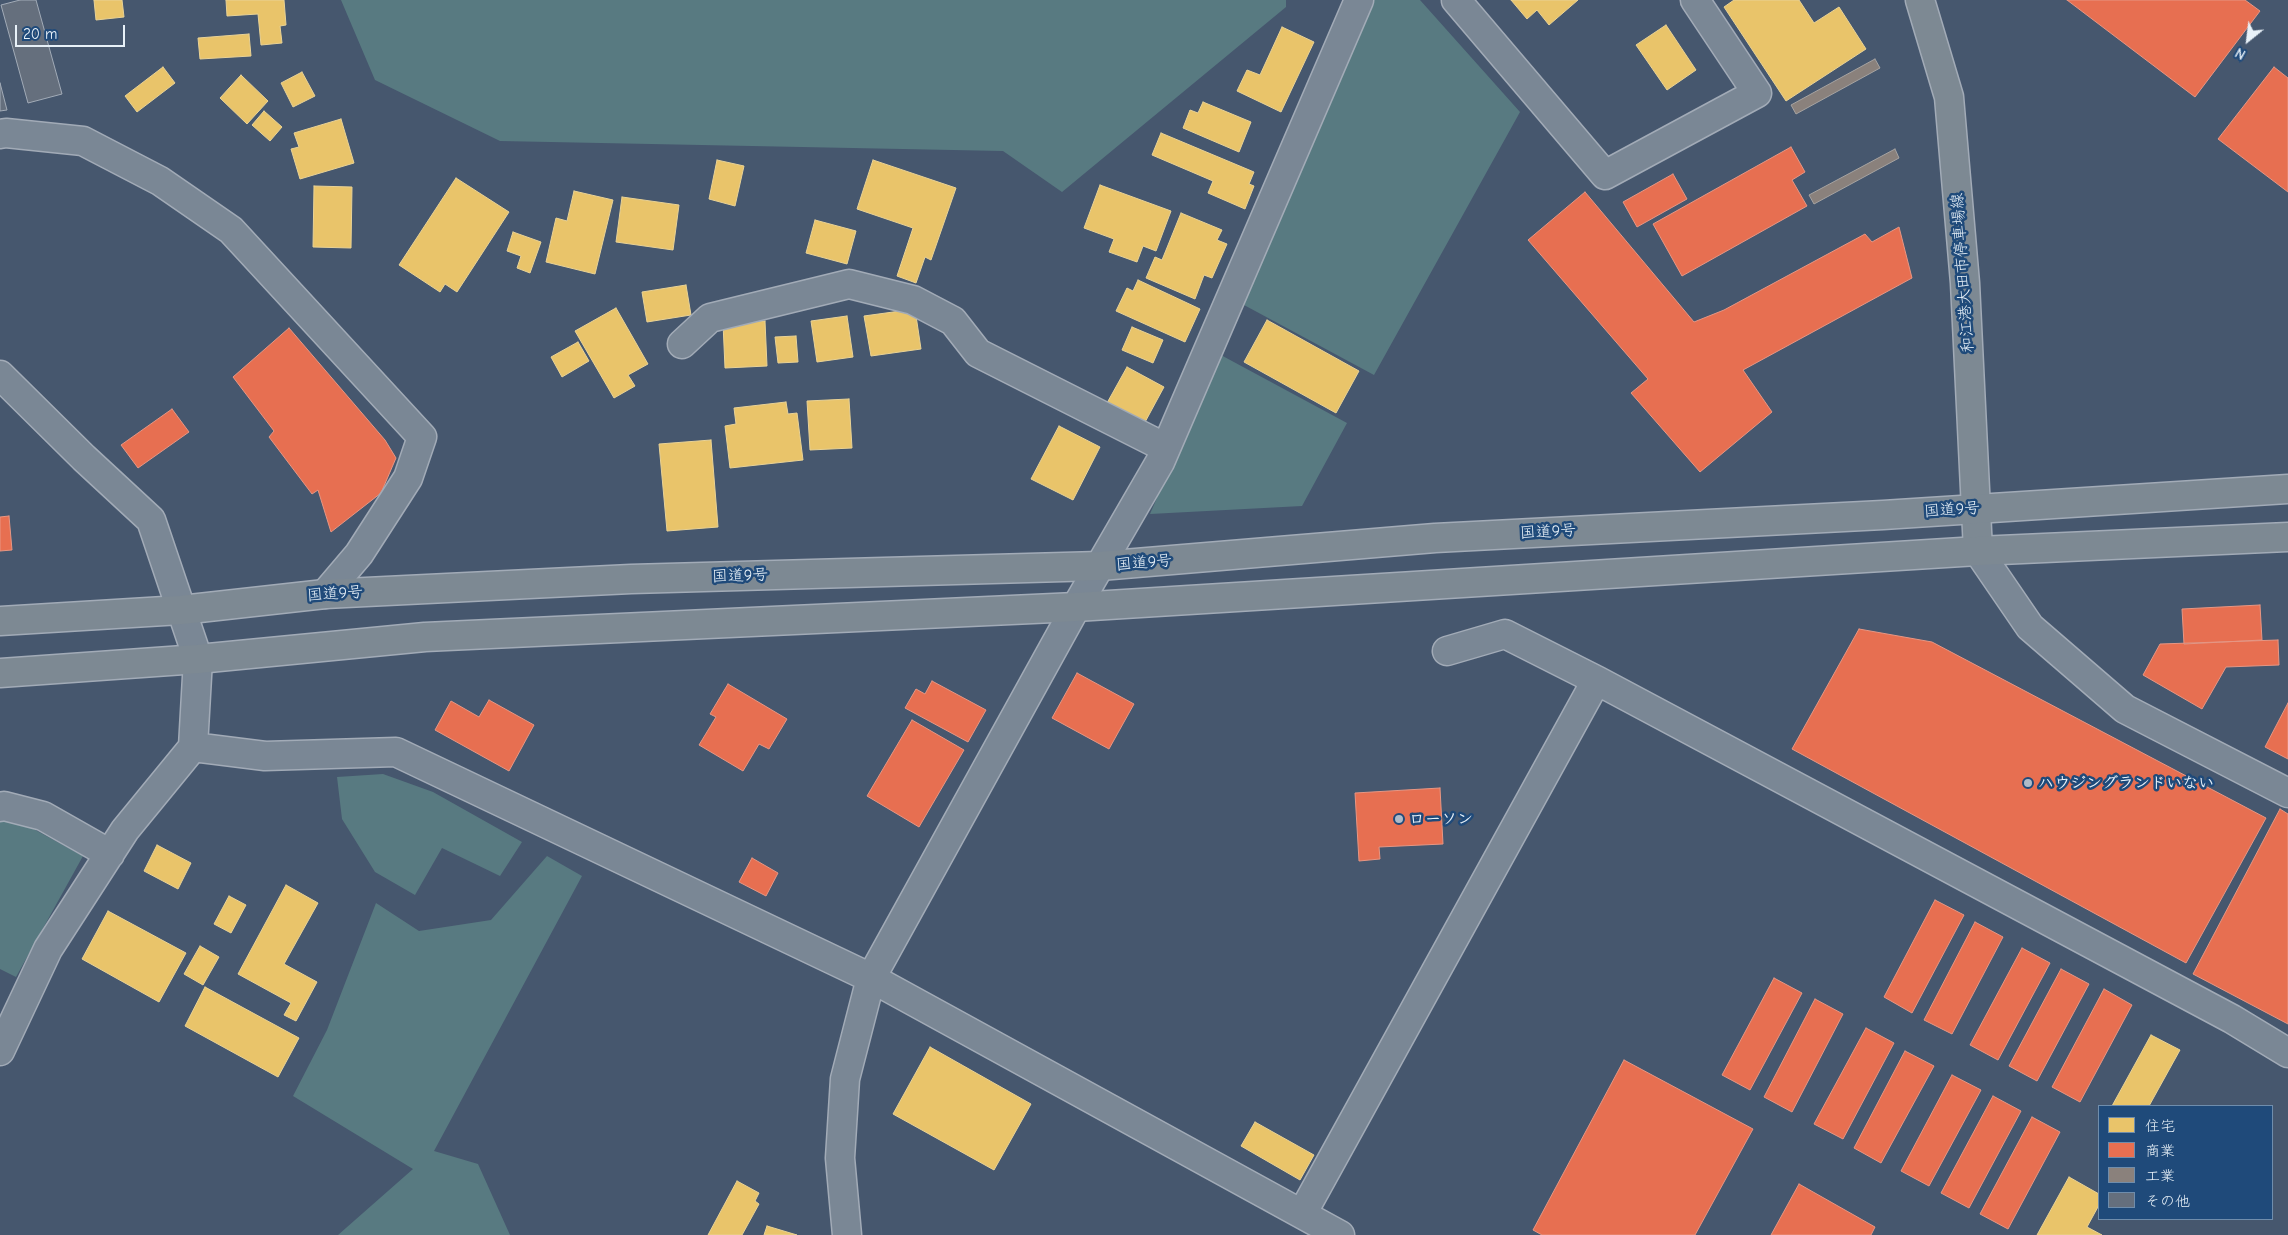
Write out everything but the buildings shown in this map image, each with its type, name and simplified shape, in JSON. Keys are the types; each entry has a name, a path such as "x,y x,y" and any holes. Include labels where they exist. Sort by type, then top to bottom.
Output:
{"main road":[{"name":"和江港大田市停車場線","path":"1920,0 1949,97 1966,283 1978,551"},
{"name":"国道9号","path":"0,621 181,610 325,594 631,579 1100,566 1435,538 1883,515 2288,490"},
{"path":"0,673 198,659 425,637 1076,608 1978,551 2288,537"}],"street":[{"path":"847,1235 840,1158 846,1079 871,978 1166,448 1359,0"},
{"path":"1456,0 1605,176 1757,93 1695,0"},
{"path":"0,134 6,133 83,141 160,181 231,230 422,437 408,478 359,554 325,594"},
{"path":"682,344 710,318 849,284 914,300 953,321 978,353 1166,448"},
{"path":"0,375 152,520 198,659 193,747 125,830 48,949 0,1051"},
{"path":"1978,551 2030,627 2125,708 2288,793"},
{"path":"1447,651 1505,634 2224,1014 2288,1053"},
{"path":"1302,1214 1596,681"},
{"path":"193,747 265,756 396,752 871,978 1340,1235"},
{"path":"0,808 4,806 43,816 110,854"}],"green space":[{"path":"341,0 1286,0 1286,7 1062,192 1003,151 500,141 375,80"},
{"path":"1369,0 1420,0 1520,112 1374,375 1244,305"},
{"path":"1219,354 1347,423 1302,506 1150,514"},
{"path":"383,774 433,792 522,842 500,876 442,848 415,895 375,872 342,819 337,777"},
{"path":"0,815 17,820 83,856 16,977 0,969"},
{"path":"547,856 582,876 434,1151 478,1164 510,1235 338,1235 413,1169 293,1096 327,1030 376,903 419,931 491,920"}],"place":[{"name":"ハウジングランドいない","path":"2028,783"},
{"name":"ローソン","path":"1399,819"}]}
